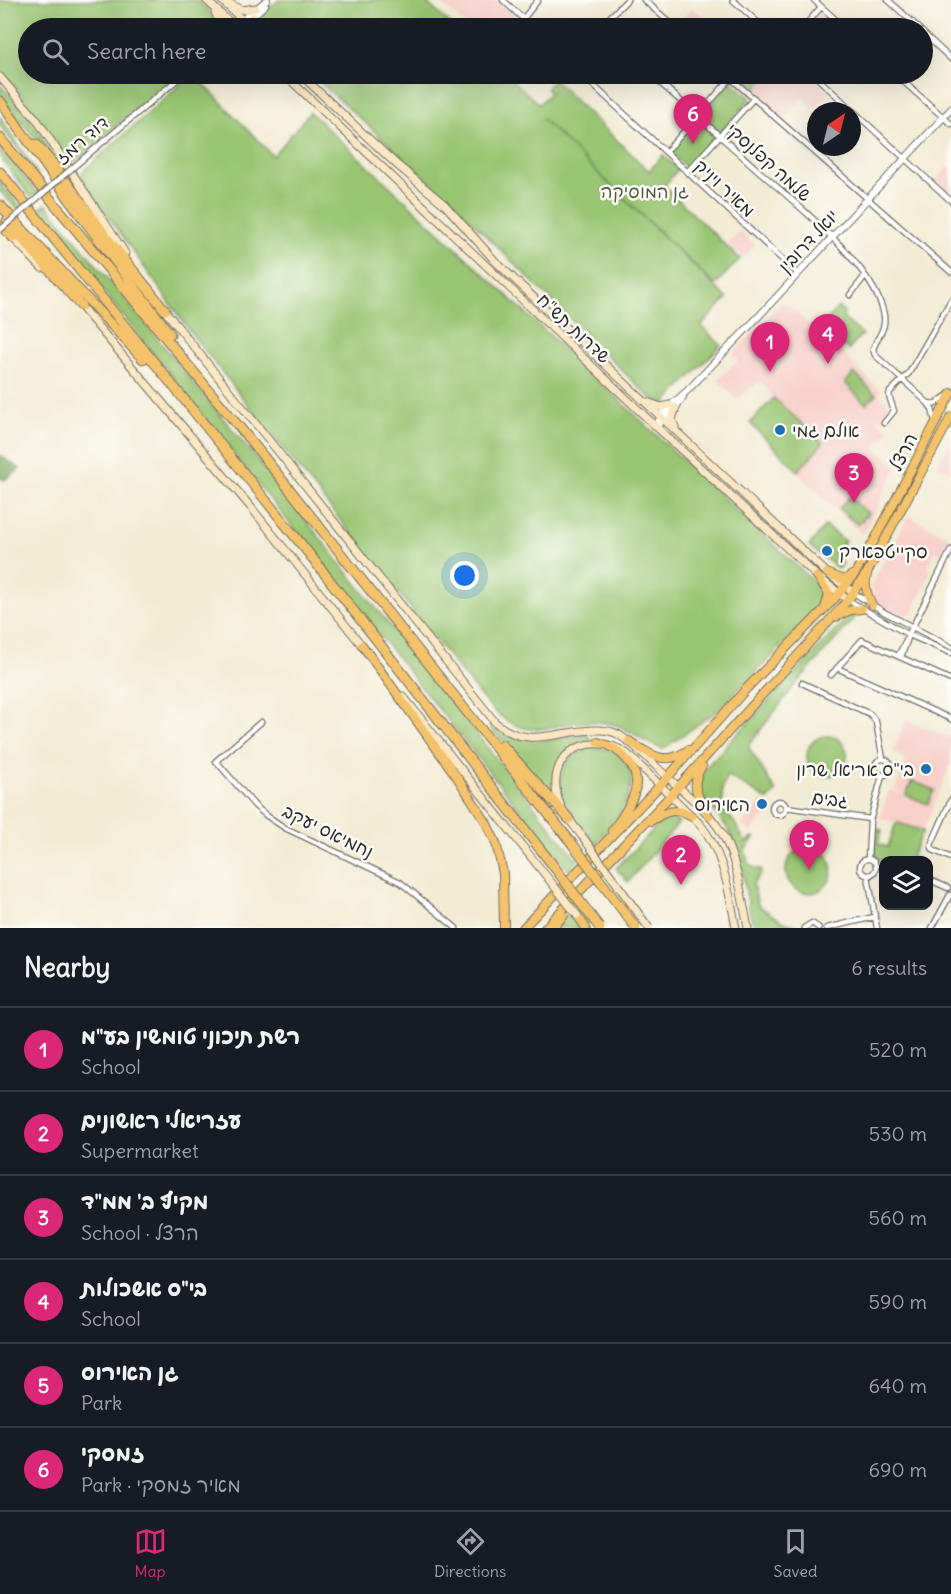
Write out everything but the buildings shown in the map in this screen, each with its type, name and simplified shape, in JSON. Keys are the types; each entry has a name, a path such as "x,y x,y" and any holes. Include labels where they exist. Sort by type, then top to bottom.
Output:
{"highway":[{"path":"0,101 51,162 108,240 165,310"},
{"path":"0,101 107,252 255,446"},
{"path":"0,138 255,446 574,846 636,928"},
{"path":"0,172 306,550 600,928"},
{"path":"0,205 209,432"},
{"path":"0,212 81,306"},
{"path":"0,227 13,238"},
{"path":"455,696 568,819"}],"main road":[{"path":"222,0 238,9 255,8"},
{"path":"222,0 236,18"},
{"path":"209,2 231,18"},
{"path":"209,2 219,18"},
{"path":"0,77 37,120 92,206 165,310 495,722 505,731 525,737 547,737 599,730 616,733 650,754 672,759 682,755 703,737"},
{"name":"שדרות תש\"ח","path":"295,84 656,426 817,576 848,600"},
{"name":"שדרות תש\"ח","path":"311,84 396,164 445,205 496,261 827,573 854,593"},
{"path":"13,238 81,306 254,511 586,928"},
{"name":"הרצל","path":"703,737 839,594 856,572 951,391"},
{"path":"643,400 662,407 673,406 672,419 680,435"},
{"name":"הרצל","path":"722,739 854,593 951,417"},
{"path":"868,571 865,582 867,596 872,605"},
{"path":"827,573 844,580 856,572"},
{"path":"817,576 829,594 825,609"},
{"path":"832,619 851,610 862,609"},
{"path":"362,645 457,777 486,822 496,843 503,873 504,928"},
{"path":"523,928 668,777 703,737"},
{"path":"553,928 633,834 722,739"},
{"path":"709,816 697,794 695,779 722,739"},
{"path":"629,741 709,816 720,830 728,846 750,928"},
{"path":"592,857 626,811 636,785 633,770 624,755 611,746 598,742"},
{"path":"649,928 568,819 556,794 555,781 564,759 573,750 587,744 598,742 615,746 625,752 707,832 717,850 736,928"},
{"path":"633,834 667,811 678,810 692,816"},
{"path":"545,928 584,889"}],"street":[{"path":"248,18 255,8 268,0"},
{"path":"253,17 268,0"},
{"path":"503,0 522,18"},
{"path":"524,18 538,0"},
{"path":"610,18 627,0"},
{"path":"644,0 665,18"},
{"path":"733,0 753,18"},
{"path":"814,0 834,18"},
{"path":"888,0 907,18"},
{"path":"812,18 821,7"},
{"path":"933,42 951,59"},
{"name":"דוד רמז","path":"0,227 172,84"},
{"name":"מאיר ויניק","path":"592,84 798,274"},
{"name":"שלמה קפלנסקי","path":"661,84 832,237 865,276 884,311 883,332 873,349 875,355 903,380"},
{"path":"666,152 723,84"},
{"path":"738,84 951,272"},
{"path":"824,84 951,201"},
{"path":"906,84 951,124"},
{"path":"687,172 754,98"},
{"name":"יואל דרובין","path":"656,426 951,109"},
{"path":"850,295 865,276"},
{"path":"884,423 894,411 889,396 890,392 903,380 951,300"},
{"path":"903,380 928,403 932,409 935,424"},
{"path":"928,403 939,403 951,391"},
{"path":"899,657 951,550"},
{"path":"854,593 912,628 951,647"},
{"path":"848,600 909,635 951,653"},
{"path":"831,675 862,639 951,680"},
{"path":"837,668 951,719"},
{"path":"802,683 870,714 876,722 883,759"},
{"name":"נחמיאס יעקב","path":"261,722 216,761 255,806 285,828 400,882 456,928"},
{"path":"882,776 875,768 877,762 883,759"},
{"path":"882,776 888,774 891,769 889,762 883,759"},
{"path":"868,859 870,819 882,776"},
{"path":"951,800 931,845 933,850 951,858"},
{"name":"גבים","path":"786,807 870,819"},
{"path":"868,859 874,861 876,868 873,874 868,876 862,873 860,867 862,862 868,859"},
{"path":"868,876 877,928"},
{"path":"932,928 951,895 947,892 949,887 933,881"},
{"path":"827,928 874,917"},
{"path":"804,928 813,923 819,928"}],"shaded area":[{"path":"444,0 497,0 517,18 458,18 441,3"},
{"path":"692,8 704,18 683,18"},
{"path":"820,11 828,18 814,18"},
{"path":"742,84 821,84 830,92 821,102 807,102 802,98 784,120"},
{"path":"949,166 951,167 951,193 936,180"},
{"path":"740,231 755,245 744,258 729,244"},
{"path":"783,301 881,391 878,394 892,410 886,418 879,417 877,420 889,430 875,448 897,467 863,535 797,472 822,443 769,394 770,392 759,381 737,400 717,380 739,360 733,354"},
{"path":"951,439 951,473 937,466"},
{"path":"909,516 949,537 940,554 935,551 927,568 932,570 912,614 901,615 875,601 870,587"},
{"name":"בי\"ס אריאל שרון","path":"906,720 951,738 951,763 923,831 880,818 889,790 903,794 895,790 905,763 893,752"},
{"path":"762,802 766,805 767,812 751,833 742,825"}],"green space":[{"path":"0,0 197,0 208,10 212,18 18,18 18,84 165,84 71,165 23,96 0,69"},
{"path":"279,0 431,0 428,4 444,18 263,18 263,13"},
{"path":"181,84 204,84 273,156 310,112 811,579 825,595 815,613 716,712 663,749 621,727 606,723 588,722 531,729 517,726 502,718 486,703 194,337 79,175"},
{"name":"גן המוסיקה","path":"322,84 516,84 539,104 550,93 546,89 550,84 558,84 649,171 663,155 678,169 664,186 740,259 715,285 541,118 727,298 701,326 721,345 664,404 649,397 449,199"},
{"path":"728,84 735,84 751,98 721,132 701,114"},
{"path":"750,84 760,84 755,89"},
{"path":"0,85 25,112 75,186 0,96"},
{"path":"0,117 4,123 39,176 0,126"},
{"path":"698,119 717,136 687,168 668,151"},
{"path":"0,148 38,193 31,197 0,157"},
{"path":"0,181 22,209 19,211 0,191"},
{"path":"46,204 256,458 578,861 569,871 38,210"},
{"path":"838,307 844,312 843,318 863,335 849,350 822,327"},
{"path":"854,373 876,395 866,404 845,383"},
{"path":"774,398 823,443 798,471 750,423"},
{"path":"0,455 20,469 4,480 0,477"},
{"path":"849,497 868,513 858,525 839,509"},
{"name":"סקייטפארק","path":"825,526 845,541 834,557 842,563 838,569 809,546"},
{"path":"861,611 795,685 748,746 776,792 768,800 727,775 722,789 723,809 734,822 745,842 755,837 745,850 748,863 756,869 761,869 761,873 753,884 758,905 782,921 799,927 756,928 751,918 740,863 733,841 726,826 701,793 700,777 706,767 848,617"},
{"path":"492,724 504,732 526,740 548,740 586,733 591,740 567,752 562,758 555,772 553,790 550,793 489,727"},
{"path":"827,736 835,737 841,742 846,748 846,764 841,770 835,775 827,776 819,775 813,770 808,764 807,756 808,748 813,742 819,737"},
{"path":"593,747 616,753 629,770 631,781 630,792 619,814 596,844 568,809 560,789 560,778 569,760"},
{"path":"912,781 934,790 928,804 906,795"},
{"path":"668,815 679,823 628,882 616,868"},
{"path":"898,823 923,831 911,856 879,856 879,858 875,855 875,828 882,830 878,844 888,847 895,825"},
{"path":"809,847 818,848 826,853 831,861 831,879 826,887 818,892 809,893 800,892 792,887 787,879 786,870 787,861 792,853 800,848"},
{"path":"569,913 581,928 557,928"}],"place":[{"name":"זמסקי","path":"693,144"},
{"name":"בי\"ס אשכולות","path":"828,364"},
{"name":"רשת תיכוני טומשין בע\"מ","path":"770,372"},
{"name":"אולם גמי","path":"780,430"},
{"name":"מקיף ב' ממ\"ד","path":"854,503"},
{"name":"סקייטפארק","path":"827,551"},
{"name":"בי\"ס אריאל שרון","path":"926,769"},
{"name":"האירוס","path":"762,804"},
{"name":"גן האירוס","path":"809,870"},
{"name":"עזריאלי ראשונים","path":"681,885"}]}
